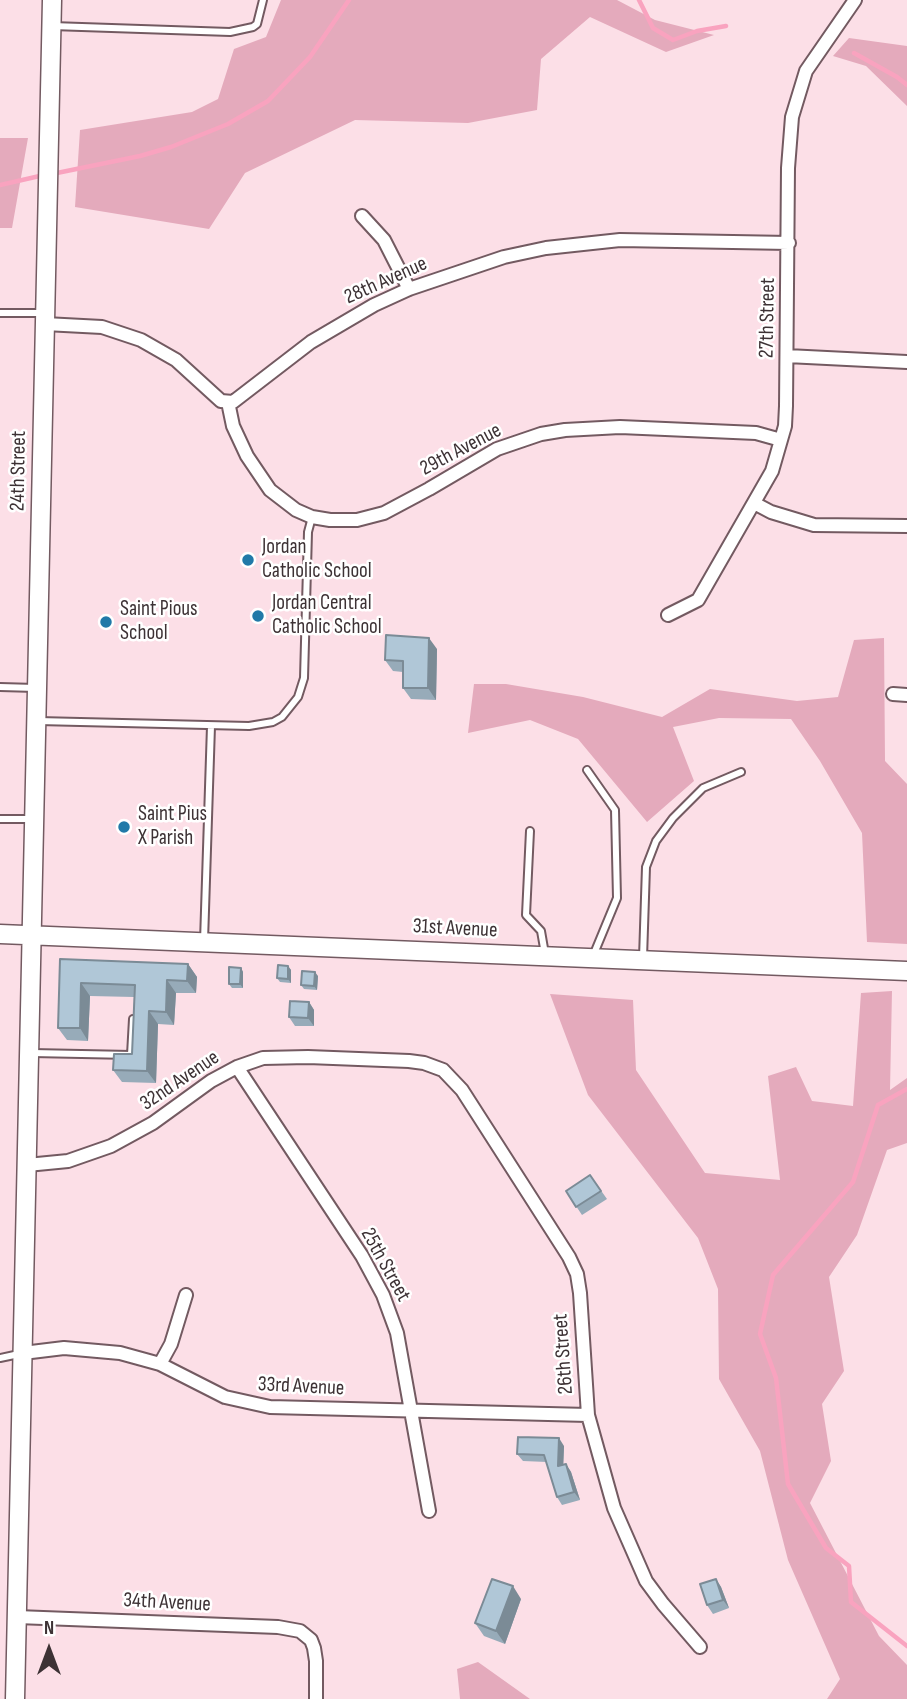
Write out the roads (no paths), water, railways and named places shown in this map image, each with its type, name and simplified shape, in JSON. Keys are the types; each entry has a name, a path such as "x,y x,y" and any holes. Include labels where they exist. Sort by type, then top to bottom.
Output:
{"street":[{"name":"24th Street","path":"15,1699 52,0"},
{"name":"27th Street","path":"668,615 698,600 772,471 781,440 786,406 788,168 792,117 797,96 812,61 855,0"},
{"path":"362,216 384,240 409,289"},
{"name":"28th Avenue","path":"228,402 239,399 311,342 374,305 409,289 504,257 599,241 641,239 789,243"},
{"path":"46,318 102,327 141,340 176,360 214,396 228,402"},
{"path":"787,356 907,362"},
{"name":"29th Avenue","path":"228,402 233,426 258,476 296,510 312,517 330,520 357,520 384,513 497,449 541,434 620,427 756,433 781,440"},
{"path":"754,503 771,512 814,525 907,526"},
{"path":"893,694 907,695"},
{"name":"31st Avenue","path":"0,934 907,971"},
{"name":"32nd Avenue","path":"27,1165 68,1161 111,1146 153,1123 211,1081 237,1067 263,1058 278,1056 409,1061 443,1070"},
{"name":"25th Street","path":"237,1067 373,1275 391,1315 397,1333 429,1511"},
{"name":"26th Street","path":"443,1070 462,1090 569,1257 577,1274 588,1415 614,1508 623,1534 646,1581 700,1647"},
{"path":"160,1364 171,1344 186,1295"},
{"name":"33rd Avenue","path":"23,1353 64,1348 120,1353 160,1364 225,1397 270,1407 588,1415"},
{"name":"34th Avenue","path":"17,1617 278,1627 300,1631 312,1640 316,1661 316,1699"}],"lane":[{"path":"52,26 230,32 257,24 263,0"},
{"path":"0,313 46,318"},
{"path":"37,721 249,726 273,722 288,712 298,697 304,678 308,532 312,517"},
{"path":"0,687 38,688"},
{"path":"204,942 211,726"},
{"path":"587,770 615,810 617,898 593,958"},
{"path":"643,960 646,867 656,841 673,818 703,789 741,772"},
{"path":"0,818 35,819"},
{"path":"530,831 526,915 541,931 545,956"},
{"path":"30,1053 131,1055 133,1019"},
{"path":"0,1358 23,1353"}],"waterway":[{"path":"52,174 171,147 228,124 268,101 310,57 349,0"},
{"path":"639,0 653,28 673,40 697,31 726,26"},
{"path":"854,53 907,85"},
{"path":"0,185 44,175"},
{"path":"907,1089 878,1105 853,1182 773,1275 760,1334 776,1378 788,1484 826,1548 849,1566 851,1602 907,1646"}],"place":[{"name":"Jordan Catholic School","path":"248,560"},
{"name":"Jordan Central Catholic School","path":"258,616"},
{"name":"Saint Pious School","path":"106,622"},
{"name":"Saint Pius X Parish","path":"124,827"}]}
